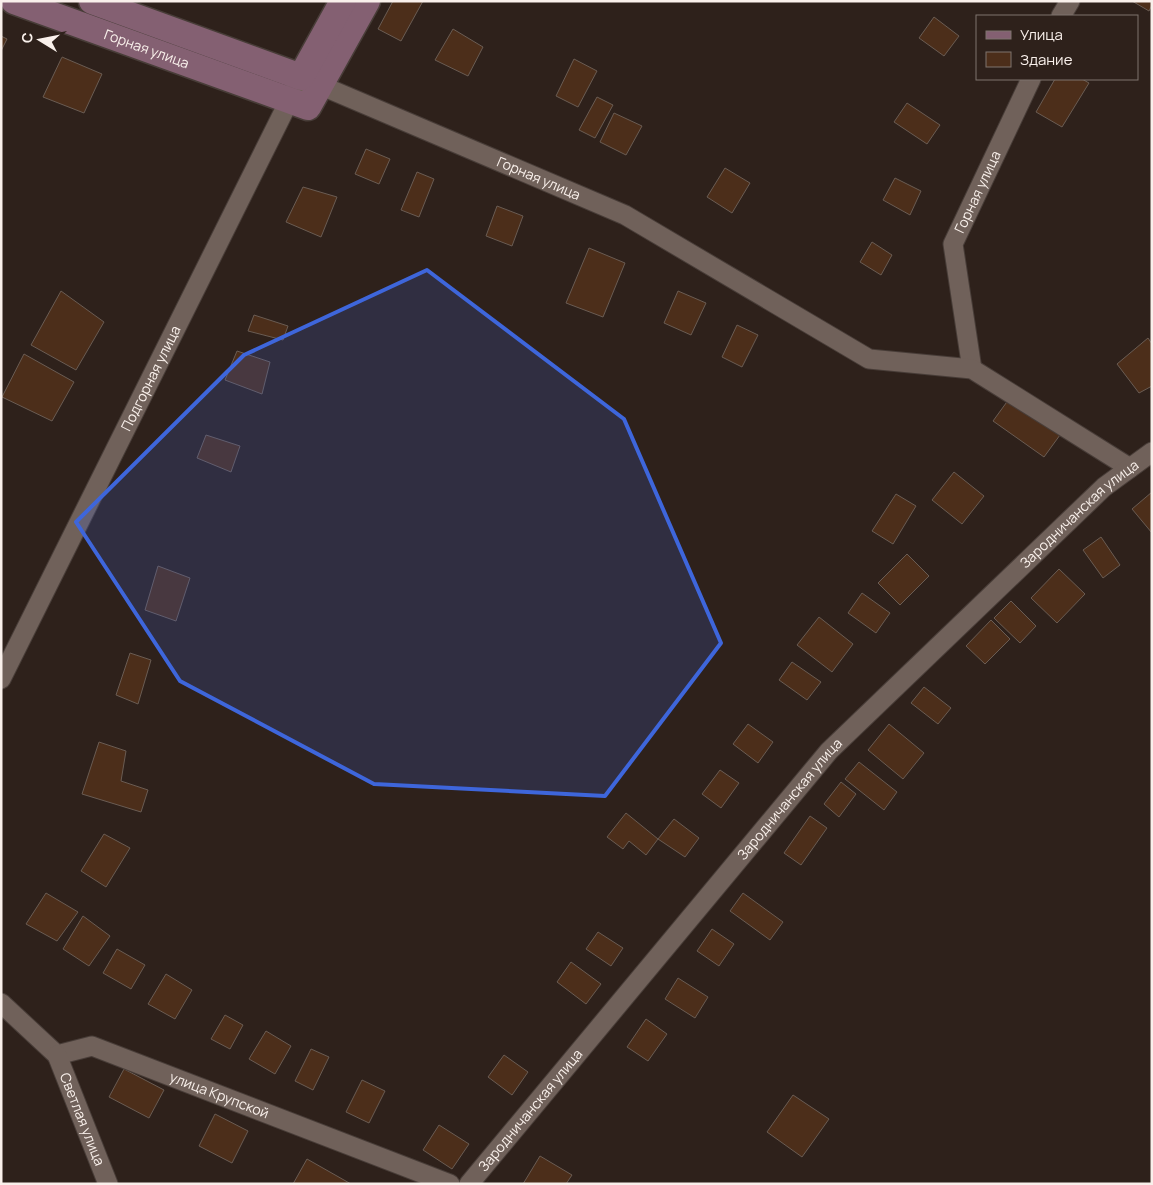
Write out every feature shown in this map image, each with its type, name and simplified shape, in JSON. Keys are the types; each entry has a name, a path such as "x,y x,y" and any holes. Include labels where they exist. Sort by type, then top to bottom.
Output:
{"street":[{"name":"Горная улица","path":"14,1 305,92"},
{"name":"Горная улица","path":"92,1 305,92 625,214 869,359 972,369 1130,468"},
{"path":"305,92 343,1"},
{"name":"Подгорная улица","path":"1,679 305,92 367,1"},
{"path":"1062,15 1070,1"},
{"name":"Горная улица","path":"972,369 953,244 1031,80"},
{"name":"Зародничанская улица","path":"469,1184 829,751 1104,487 1152,452"},
{"path":"1,1003 57,1055"},
{"name":"улица Крупской","path":"57,1055 92,1046 450,1184"},
{"name":"Светлая улица","path":"57,1055 108,1184"}],"highlighted area":[{"path":"427,270 624,419 721,643 605,796 374,784 180,681 76,522 244,355"}],"building":[{"path":"393,1 423,1 401,41 378,29"},
{"path":"1132,1 1152,1 1152,5 1149,11"},
{"path":"934,17 959,36 944,56 919,38"},
{"path":"453,29 483,47 468,76 435,60"},
{"path":"1,36 7,39 1,51"},
{"path":"62,57 102,74 84,113 43,97"},
{"path":"574,59 597,71 578,107 556,96"},
{"path":"1054,80 1084,80 1089,83 1062,127 1036,112"},
{"path":"597,97 613,105 595,138 579,130"},
{"path":"907,103 940,125 927,144 894,122"},
{"path":"614,113 642,126 626,155 600,142"},
{"path":"366,149 390,159 379,184 355,174"},
{"path":"725,168 750,183 732,213 707,197"},
{"path":"417,172 434,179 419,217 401,210"},
{"path":"895,178 921,191 910,215 883,200"},
{"path":"303,187 337,197 321,237 286,222"},
{"path":"497,206 523,216 512,246 486,236"},
{"path":"872,242 892,255 881,275 860,262"},
{"path":"589,248 625,263 603,317 566,303"},
{"path":"61,291 104,322 76,370 31,345"},
{"path":"678,291 706,303 691,335 664,323"},
{"path":"254,315 288,326 283,340 248,331"},
{"path":"737,325 758,335 742,367 722,357"},
{"path":"1148,338 1152,344 1152,386 1139,393 1117,364"},
{"path":"237,351 270,362 262,394 225,380"},
{"path":"24,354 74,382 52,421 2,397"},
{"path":"1009,399 1060,435 1044,457 993,421"},
{"path":"206,435 240,446 231,472 197,458"},
{"path":"954,472 984,496 962,524 932,500"},
{"path":"1152,492 1152,533 1132,509"},
{"path":"896,494 916,506 893,544 872,531"},
{"path":"1101,537 1120,565 1103,578 1083,550"},
{"path":"907,554 929,576 900,605 878,583"},
{"path":"158,566 190,578 176,621 145,610"},
{"path":"1059,569 1085,594 1057,623 1031,598"},
{"path":"862,593 890,613 876,633 848,613"},
{"path":"1011,601 1036,626 1020,643 994,618"},
{"path":"819,617 853,644 832,672 797,645"},
{"path":"991,620 1010,639 985,664 966,646"},
{"path":"130,653 151,660 138,704 116,695"},
{"path":"792,662 821,682 807,700 779,680"},
{"path":"924,687 951,708 938,724 911,703"},
{"path":"748,724 773,742 758,763 733,744"},
{"path":"889,724 924,753 903,779 868,750"},
{"path":"99,742 126,751 121,781 148,790 141,812 82,794"},
{"path":"859,762 897,792 884,810 845,779"},
{"path":"720,770 739,783 721,808 702,794"},
{"path":"841,782 856,794 839,817 824,804"},
{"path":"626,813 658,839 646,855 629,841 623,849 607,837"},
{"path":"810,816 827,828 801,865 784,853"},
{"path":"674,819 699,838 685,857 658,839"},
{"path":"104,834 130,848 106,887 81,871"},
{"path":"46,893 78,912 57,941 26,924"},
{"path":"743,893 783,922 770,940 730,911"},
{"path":"83,916 110,936 89,966 63,949"},
{"path":"712,929 734,944 719,966 697,951"},
{"path":"598,932 623,948 611,966 586,949"},
{"path":"117,949 145,965 131,989 103,973"},
{"path":"571,962 601,984 586,1004 557,982"},
{"path":"166,974 192,990 175,1019 148,1004"},
{"path":"678,978 708,997 695,1018 665,999"},
{"path":"225,1015 243,1025 230,1049 211,1039"},
{"path":"646,1019 667,1034 648,1061 627,1047"},
{"path":"266,1031 291,1046 275,1074 249,1059"},
{"path":"311,1049 329,1057 313,1090 295,1081"},
{"path":"504,1055 528,1072 512,1095 488,1077"},
{"path":"124,1069 164,1090 149,1118 109,1097"},
{"path":"362,1080 385,1091 369,1123 346,1112"},
{"path":"793,1095 829,1119 802,1157 767,1132"},
{"path":"215,1114 248,1131 232,1163 199,1146"},
{"path":"439,1125 469,1144 452,1169 423,1150"},
{"path":"540,1156 572,1175 566,1184 523,1184"},
{"path":"307,1159 351,1184 293,1184"}]}
